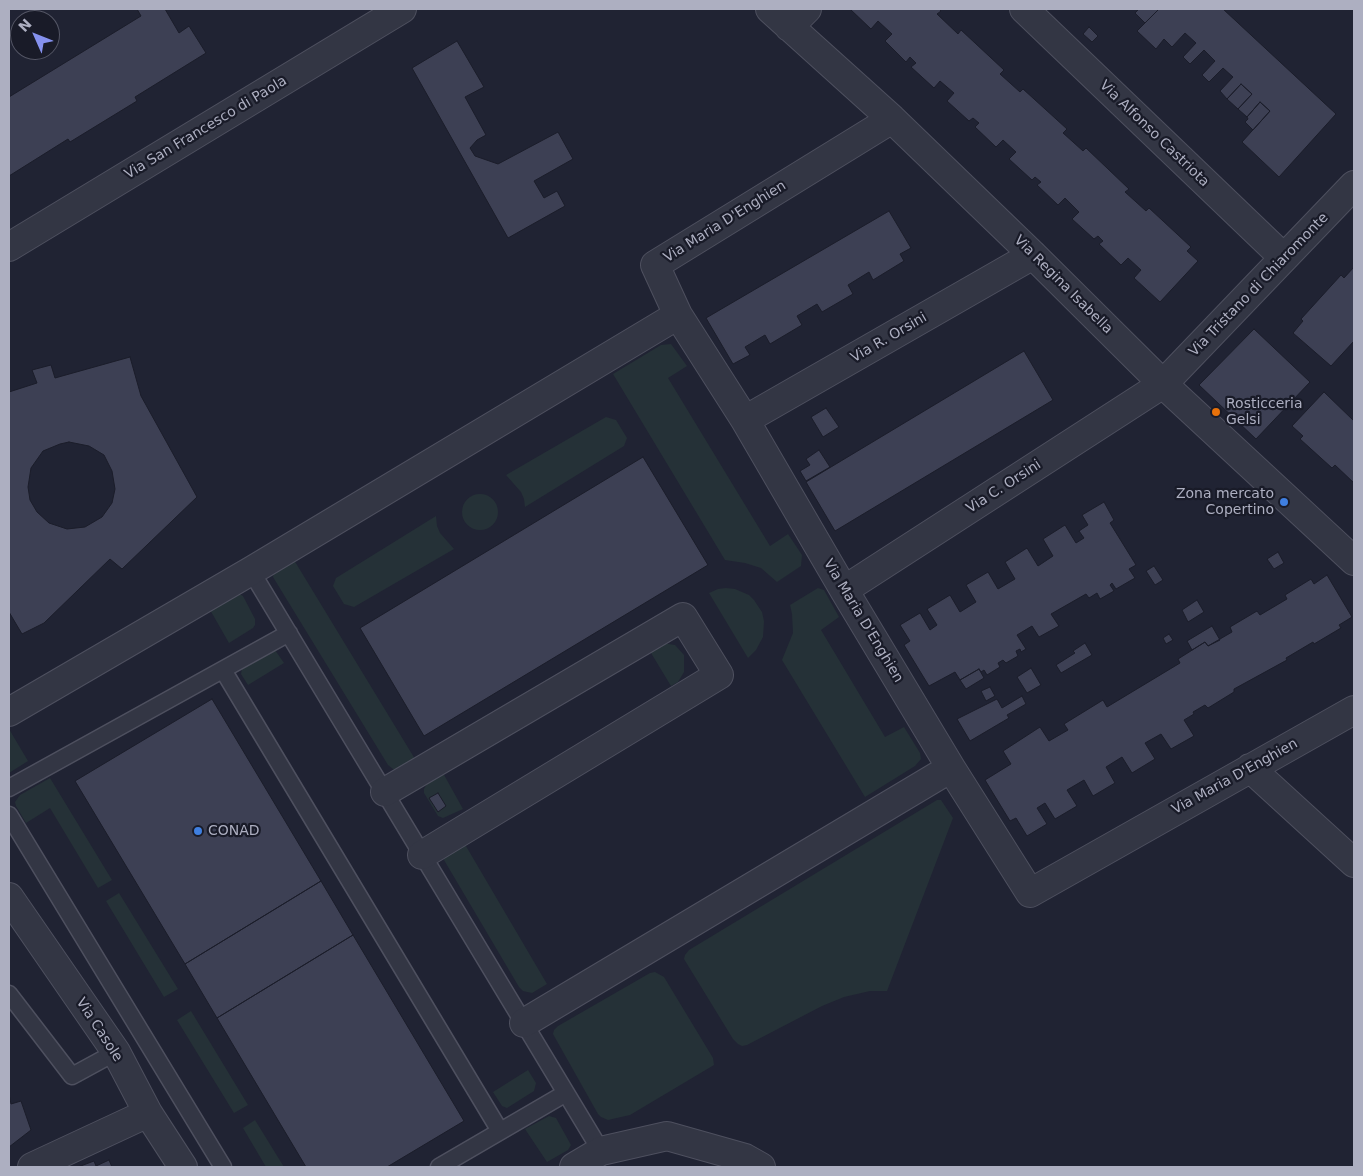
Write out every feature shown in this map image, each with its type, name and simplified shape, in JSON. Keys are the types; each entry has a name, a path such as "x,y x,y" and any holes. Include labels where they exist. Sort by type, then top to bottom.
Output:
{"street":[{"name":"Via San Francesco di Paola","path":"9,247 402,9"},
{"name":"Via Alfonso Castriota","path":"1024,9 1284,258"},
{"name":"Via Regina Isabella","path":"789,15 892,119 1163,384 1354,561"},
{"name":"Via Maria D'Enghien","path":"892,119 655,265 678,315 745,420 951,768 1030,893 1354,710"},
{"name":"Via Tristano di Chiaromonte","path":"1163,384 1354,185"},
{"name":"Via R. Orsini","path":"745,420 1033,255"},
{"path":"9,712 251,571 678,315"},
{"name":"Via C. Orsini","path":"844,590 1163,384"},
{"path":"385,792 683,617 719,675 422,854"},
{"path":"524,1023 951,768"},
{"path":"1250,768 1354,863"},
{"name":"Via Casole","path":"9,897 116,1052 148,1113 183,1167"},
{"path":"32,1167 148,1113"},
{"path":"574,1167 601,1151 667,1136 745,1158 761,1167"}],"lane":[{"path":"251,571 601,1151"},
{"path":"9,788 289,634"},
{"path":"223,670 500,1131"},
{"path":"9,815 223,1167"},
{"path":"9,994 72,1076 116,1052"},
{"path":"439,1167 566,1093"}],"shaded area":[{"path":"671,344 687,366 668,378 770,546 788,534 802,555 801,566 777,582 761,568 725,560 613,374 661,345"},
{"path":"606,417 616,420 627,438 624,446 525,507 521,492 506,475"},
{"path":"480,494 487,495 493,499 497,505 497,519 493,525 487,529 480,530 473,529 467,525 463,519 462,512 463,505 467,499 473,495"},
{"path":"436,516 440,533 454,549 354,607 344,604 333,586 336,578"},
{"path":"294,560 415,759 398,769 393,769 388,765 273,577 275,569"},
{"path":"726,588 735,589 749,595 762,612 764,621 763,637 756,650 748,658 709,593"},
{"path":"818,588 824,590 839,617 821,630 885,737 904,727 920,753 921,759 915,766 865,797 782,660 793,633 790,605"},
{"path":"238,593 243,596 255,619 255,625 229,643 209,608"},
{"path":"662,643 675,645 684,655 684,672 678,682 671,686 648,648"},
{"path":"275,650 284,663 248,685 241,674 242,668"},
{"path":"9,729 28,761 9,773"},
{"path":"443,773 463,809 443,818 438,816 424,793 424,789 428,782"},
{"path":"50,778 112,880 98,888 50,808 26,823 16,806 15,802 20,795"},
{"path":"937,800 941,800 953,818 887,991 870,991 844,997 822,1006 747,1045 742,1046 738,1044 733,1039 684,959 689,950"},
{"path":"463,841 547,984 532,993 523,991 519,987 444,860 444,855"},
{"path":"119,893 178,989 164,997 106,901"},
{"path":"655,972 664,977 713,1058 714,1065 630,1115 608,1120 598,1114 553,1034 554,1030 650,973"},
{"path":"191,1011 248,1105 234,1113 177,1020"},
{"path":"528,1070 536,1083 534,1091 507,1108 502,1106 493,1092"},
{"path":"549,1116 556,1118 571,1145 568,1150 547,1162 525,1129"},
{"path":"255,1120 284,1167 266,1167 243,1128"}],"building":[{"path":"137,9 165,9 179,33 189,26 206,53 135,97 137,101 70,142 68,139 9,176 9,97 141,16"},
{"path":"850,9 939,9 941,11 937,14 958,34 961,30 1004,70 1000,74 1020,92 1023,89 1067,129 1063,133 1083,151 1086,148 1129,189 1125,192 1146,211 1149,208 1191,247 1187,251 1198,261 1160,302 1134,278 1141,270 1128,258 1121,265 1099,244 1103,241 1098,236 1094,239 1072,219 1079,212 1065,198 1058,205 1037,185 1041,182 1035,177 1032,180 1009,159 1016,152 1003,140 996,147 975,127 979,123 973,118 969,121 947,101 954,93 940,81 934,88 911,67 916,63 910,57 906,62 885,41 892,34 878,21 871,29"},
{"path":"1139,9 1159,9 1145,23 1135,13"},
{"path":"1159,9 1223,9 1336,114 1279,177 1242,142 1270,111 1260,102 1247,117 1238,109 1252,94 1241,84 1227,99 1220,91 1233,77 1223,68 1209,82 1202,75 1215,61 1204,50 1190,64 1183,57 1196,43 1185,33 1172,47 1164,39 1156,49 1137,31"},
{"path":"1089,27 1098,36 1092,42 1083,34"},
{"path":"457,41 484,87 465,97 486,135 477,140 470,148 475,156 498,164 558,132 573,159 534,181 544,198 557,191 565,206 508,238 412,68"},
{"path":"1241,84 1252,94 1238,109 1227,99"},
{"path":"1260,102 1270,111 1253,130 1245,122"},
{"path":"889,211 911,248 900,254 904,261 873,280 869,272 848,285 853,294 822,312 817,304 797,316 802,325 770,344 765,335 745,347 750,355 733,364 706,318"},
{"path":"1354,267 1354,341 1331,366 1293,333 1303,321 1301,319 1341,275 1344,278"},
{"path":"1254,329 1310,382 1256,439 1199,385"},
{"path":"1024,351 1053,400 835,531 806,482"},
{"path":"130,357 141,396 197,497 122,569 110,559 44,623 22,634 9,612 9,392 37,383 32,370 51,365 55,378","holes":["69,442 89,446 104,455 112,471 115,489 112,503 102,517 85,527 67,529 49,523 37,512 30,500 28,487 31,468 43,451 60,444"]},
{"path":"1324,392 1354,421 1354,483 1335,465 1332,468 1300,439 1303,436 1292,426"},
{"path":"826,408 839,427 823,437 811,417"},
{"path":"819,450 830,467 806,481 800,471 810,465 806,459"},
{"path":"643,457 708,565 424,736 360,628"},
{"path":"1104,502 1114,520 1110,523 1136,565 1129,569 1135,578 1116,589 1112,583 1110,585 1114,591 1100,599 1097,593 1089,598 1086,594 1051,614 1059,626 1039,637 1032,626 1017,635 1026,649 1021,652 1020,649 1016,651 1018,656 1006,663 1003,660 998,663 1000,667 987,675 984,670 981,672 979,669 960,680 955,672 929,686 904,645 910,641 900,625 920,613 930,630 937,625 927,609 950,595 960,612 976,602 966,585 988,572 998,589 1015,579 1005,562 1027,548 1038,566 1053,556 1043,539 1065,525 1076,543 1084,538 1079,531 1088,525 1082,515"},
{"path":"1278,552 1284,563 1274,569 1267,559"},
{"path":"1154,566 1163,580 1155,585 1146,571"},
{"path":"1327,575 1352,617 1339,625 1341,628 1314,644 1313,642 1286,658 1287,660 1234,689 1234,692 1208,708 1205,705 1193,712 1194,714 1184,720 1194,736 1171,749 1161,734 1145,743 1155,759 1132,773 1122,757 1106,767 1115,783 1093,796 1084,780 1067,790 1077,806 1055,819 1045,803 1037,808 1047,824 1027,836 1016,818 1010,821 985,780 1011,764 1003,751 1040,727 1049,741 1068,730 1064,724 1103,700 1107,707 1180,663 1178,659 1205,642 1208,646 1232,632 1230,627 1257,611 1260,615 1287,599 1285,595 1311,579 1314,584"},
{"path":"1197,600 1204,612 1188,622 1182,610"},
{"path":"1212,626 1220,640 1208,646 1205,642 1192,650 1187,641"},
{"path":"1169,634 1173,640 1166,644 1163,638"},
{"path":"1085,643 1092,655 1061,673 1056,665 1075,653 1073,651"},
{"path":"1031,668 1041,685 1027,693 1017,677"},
{"path":"979,669 984,678 966,689 960,680"},
{"path":"990,687 995,696 986,701 981,691"},
{"path":"1022,696 1026,704 1007,715 1009,718 970,741 957,719 997,699 1002,708"},
{"name":"CONAD","path":"212,699 321,881 185,964 75,781"},
{"path":"438,793 446,806 438,812 429,798"},
{"path":"321,881 353,935 217,1018 185,964"},
{"path":"353,935 464,1121 387,1167 306,1167 217,1018"},
{"path":"9,1094 11,1104 21,1101 31,1130 9,1147"},
{"path":"109,1160 112,1167 78,1167 94,1161 96,1166"}],"place":[{"name":"Rosticceria Gelsi","path":"1216,412"},
{"name":"Zona mercato Copertino","path":"1284,502"},
{"name":"CONAD","path":"198,831"}]}
